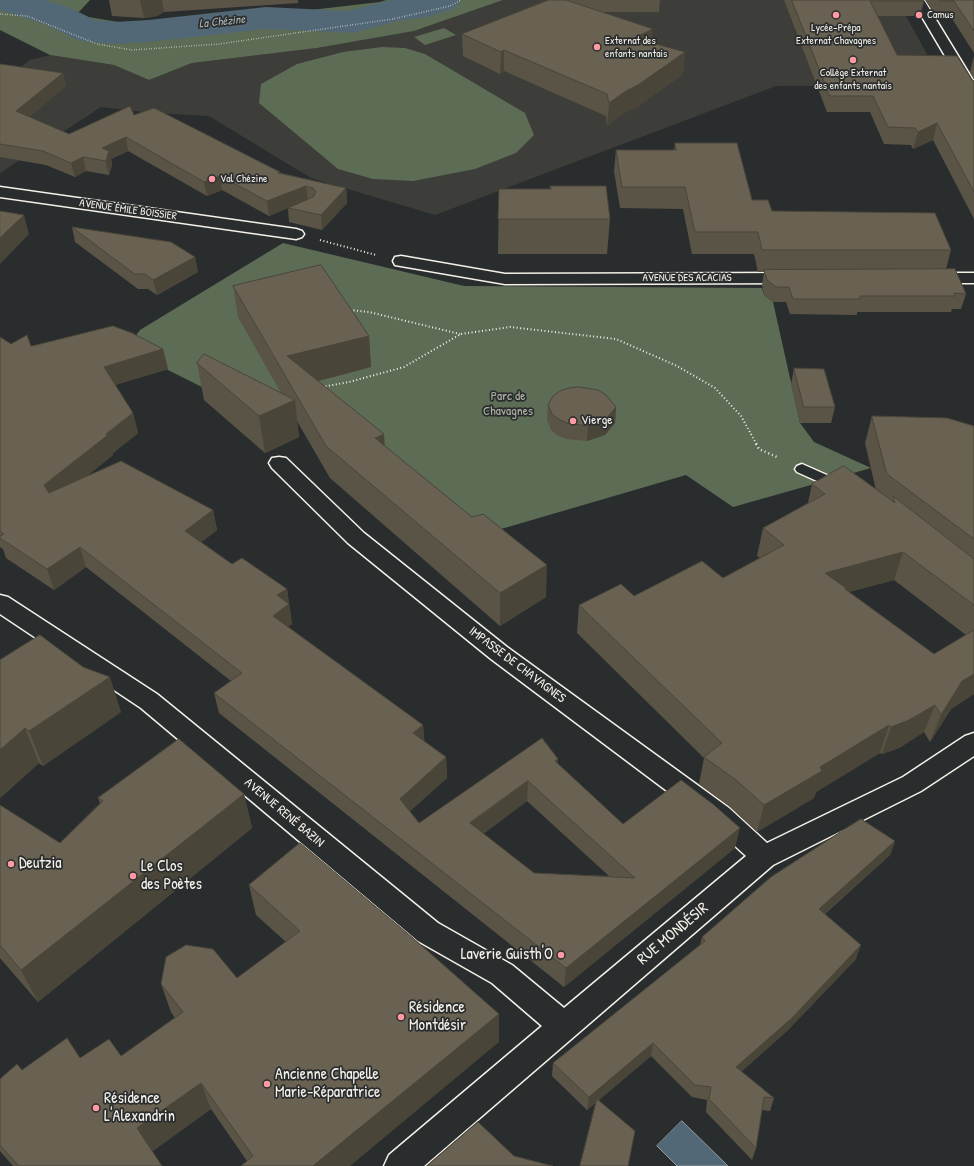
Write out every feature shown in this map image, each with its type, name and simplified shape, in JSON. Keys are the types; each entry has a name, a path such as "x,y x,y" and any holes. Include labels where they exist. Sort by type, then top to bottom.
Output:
{"street":[{"path":"918,0 974,94"},
{"name":"AVENUE ÉMILE BOISSIER","path":"0,192 296,234"},
{"path":"257,229 286,216"},
{"name":"AVENUE DES ACACIAS","path":"401,262 505,279 807,278"},
{"path":"910,278 974,278"},
{"name":"IMPASSE DE CHAVAGNES","path":"279,463 356,538 498,653 720,816 764,857"},
{"name":"AVENUE RENÉ BAZIN","path":"0,603 149,701 428,932 502,974 564,1026"},
{"name":"RUE MONDÉSIR","path":"400,1166 764,857 912,784 974,744"}],"lane":[{"path":"802,469 855,493"}],"path":[{"path":"0,14 27,16 97,44 132,50 219,44 393,19 450,6 461,0"},
{"path":"296,234 401,262"},
{"path":"347,310 369,312 461,334"},
{"path":"321,387 349,382 404,367 461,334 510,326 616,339 677,366 715,388 741,416 759,448 802,469"}],"shaded area":[{"name":"Externat des enfants nantais","path":"503,0 897,0 944,85 776,86 435,215 311,178 209,116 154,113 101,107 0,173 0,83 30,60 50,55 114,65 149,80 192,63 317,48 414,31"}],"green space":[{"path":"0,0 90,0 76,15 137,25 216,21 380,2 386,0 503,0 414,31 317,48 192,63 149,80 114,65 50,55 0,30"},
{"path":"444,28 456,35 425,45 414,37"},
{"path":"382,47 405,48 425,54 525,113 534,135 516,153 475,169 413,181 373,179 338,169 259,103 261,84 297,64 343,52"},
{"name":"Parc de Chavagnes","path":"283,243 464,286 762,288 764,295 773,302 800,423 814,442 871,468 733,507 686,475 484,534 304,398 254,410 200,386 126,349 140,330"}],"water":[{"path":"682,1121 728,1166 677,1166 657,1146"}],"building":[{"path":"549,0 566,0 653,29 634,38 685,52 638,85 626,91 609,103 607,94 504,50 501,52 462,34"},
{"path":"792,0 924,1 870,1 897,55 957,56 974,81 974,192 937,123 918,132 915,128 888,127 873,96 830,96"},
{"path":"939,0 974,0 974,31 954,1"},
{"path":"0,64 63,73 16,111 69,134 130,106 134,115 154,108 280,172 278,173 346,188 321,215 288,208 313,197 316,192 313,188 306,186 267,201 220,176 204,182 126,137 102,148 109,151 106,161 83,157 71,163 43,151 0,144"},
{"path":"675,143 737,143 752,200 768,200 772,211 935,213 951,250 762,250 758,232 695,232 685,187 622,187 616,150 676,150"},
{"path":"550,186 606,186 610,219 498,219 499,189 551,189"},
{"path":"0,211 24,215 0,238"},
{"path":"72,227 171,242 195,257 153,280 145,274 135,274"},
{"path":"321,265 369,336 287,356 384,434 375,438 472,517 483,514 547,565 500,593 326,446 233,286"},
{"path":"955,269 966,294 954,293 955,296 860,296 860,299 793,299 789,287 776,287 767,280 764,270"},
{"path":"113,326 132,333 163,349 104,367 133,413 106,434 108,435 44,485 49,493 121,461 213,510 185,531 232,564 242,558 287,589 277,595 289,604 273,616 423,725 413,733 446,757 400,799 419,823 542,738 558,759 555,761 623,824 681,780 714,805 740,828 566,968 214,693 242,673 80,547 47,569 0,538 0,536 4,534 0,531 0,337 11,344 27,335 31,346","holes":["528,781 635,878 534,873 470,823"]},
{"path":"204,354 295,400 259,416 197,363"},
{"path":"794,368 824,369 835,407 804,407"},
{"path":"579,387 598,390 606,395 616,407 606,419 588,426 567,423 558,419 552,414 548,405 553,396 560,391"},
{"path":"872,416 947,418 974,426 974,539 887,474"},
{"path":"844,466 895,503 893,496 974,559 974,605 903,552 825,573 934,654 974,630 974,674 962,681 941,715 935,705 909,720 891,727 889,725 820,767 822,771 764,805 736,780 704,757 722,743 579,605 621,584 634,596 702,561 723,578 784,545 763,528 825,494 812,484"},
{"path":"40,635 83,667 110,677 29,731 25,728 0,750 0,660"},
{"path":"179,739 244,794 21,970 0,945 0,805 60,843 103,801 98,798"},
{"path":"861,819 895,841 819,909 861,945 792,1018 736,1067 774,1098 764,1097 756,1148 709,1099 711,1087 695,1085 653,1043 589,1097 553,1063 705,941 702,937 771,877"},
{"path":"300,843 413,938 499,1014 313,1166 241,1166 253,1156 201,1083 137,1128 162,1166 19,1166 0,1145 0,1079 17,1064 22,1070 67,1038 80,1058 109,1039 121,1056 183,1012 161,984 166,957 186,945 213,949 237,978 300,931 249,885"},
{"path":"597,1099 635,1131 628,1166 580,1166"},
{"path":"478,1122 514,1156 553,1166 427,1166"}],"waterway":[{"name":"La Chézine","path":"5,0 55,15 88,31 115,33 149,31 266,18 347,22 396,10 426,6 442,0"}],"place":[{"name":"Lycée–Prépa Externat Chavagnes","path":"836,15"},
{"name":"Camus","path":"919,15"},
{"name":"Externat des enfants nantais","path":"597,47"},
{"name":"Collège Externat des enfants nantais","path":"853,60"},
{"name":"Val Chézine","path":"212,179"},
{"name":"Vierge","path":"573,421"},
{"name":"Deutzia","path":"11,864"},
{"name":"Le Clos des Poètes","path":"133,876"},
{"name":"Laverie Guisth'O","path":"561,955"},
{"name":"Résidence Montdésir","path":"401,1017"},
{"name":"Ancienne Chapelle Marie-Réparatrice","path":"267,1084"},
{"name":"Résidence L'Alexandrin","path":"96,1108"}]}
